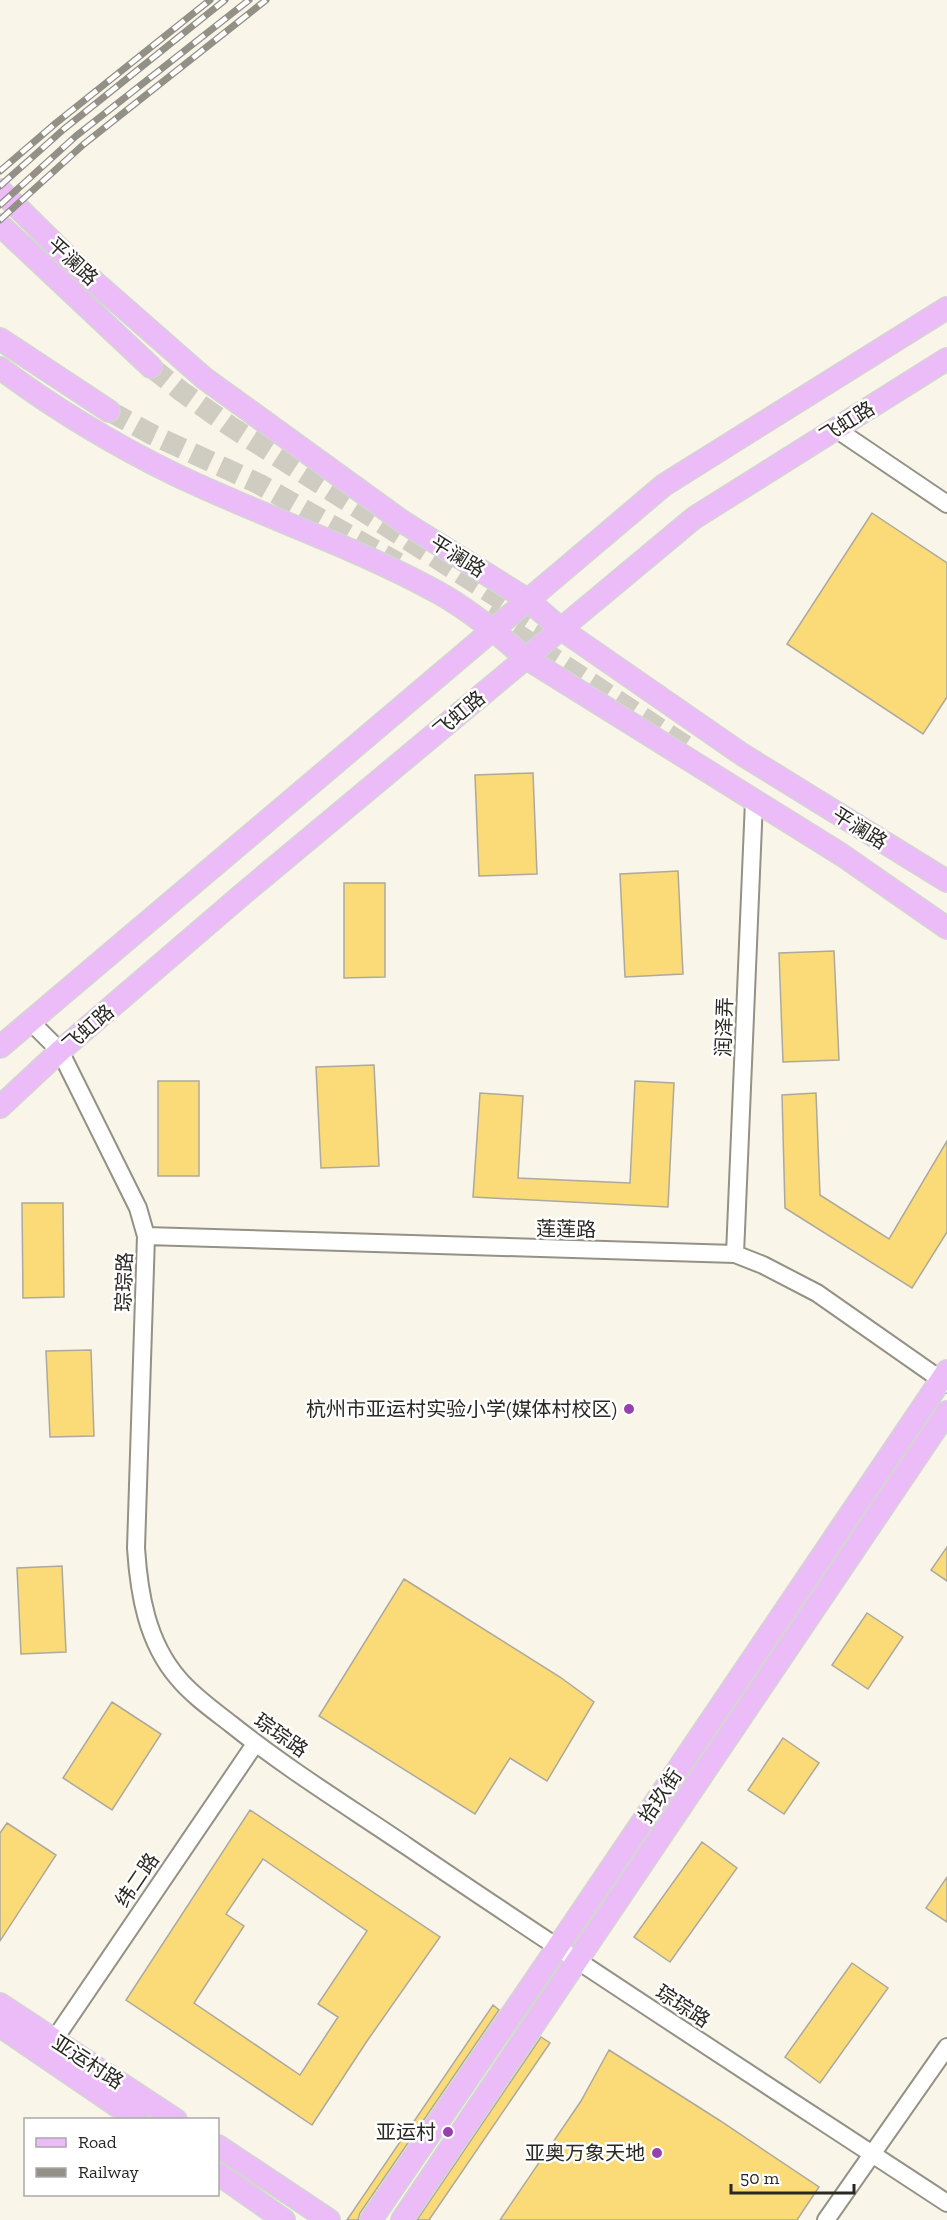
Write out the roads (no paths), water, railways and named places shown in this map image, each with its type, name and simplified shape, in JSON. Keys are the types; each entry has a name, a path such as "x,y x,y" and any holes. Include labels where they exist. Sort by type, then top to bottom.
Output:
{"main road":[{"name":"平澜路","path":"0,190 81,270 204,378 403,522 528,600 561,629 743,755 947,881"},
{"path":"0,225 151,367"},
{"path":"0,1047 664,485 947,308"},
{"path":"0,339 110,411"},
{"name":"飞虹路","path":"0,1107 60,1051 244,893 694,518 947,359"},
{"name":"平澜路","path":"0,368 82,425 175,474 326,538 440,593 493,629 526,658 842,855 947,928"},
{"name":"拾玖街","path":"371,2220 945,1378"},
{"name":"拾玖街","path":"402,2220 947,1412"},
{"name":"亚运村路","path":"0,2004 173,2118"},
{"name":"亚运村路","path":"0,2026 135,2118"},
{"path":"219,2147 329,2220"},
{"path":"219,2175 284,2220"}],"street":[{"path":"836,429 947,504"},
{"name":"润泽弄","path":"735,1254 754,801"},
{"name":"琮琮路","path":"30,1021 60,1051 138,1208 146,1236 136,1548 141,1600 150,1629 177,1677 194,1695 255,1744 557,1948 947,2204"},
{"name":"莲莲路","path":"146,1236 735,1254 763,1265 817,1293 945,1378"},
{"name":"纬二路","path":"54,2040 255,1744"},
{"path":"826,2220 947,2047"}],"tunnel":[{"path":"151,367 230,426 561,638"},
{"path":"109,411 153,435 259,484 398,563"},
{"path":"487,614 686,746"}],"railway":[{"path":"0,171 56,123 210,0"},
{"path":"0,186 64,129 225,0"},
{"path":"0,205 76,136 249,0"},
{"path":"0,220 84,144 266,0"}],"place":[{"name":"杭州市亚运村实验小学(媒体村校区)","path":"629,1409"},
{"name":"亚运村","path":"448,2132"},
{"name":"亚奥万象天地","path":"657,2153"}]}
